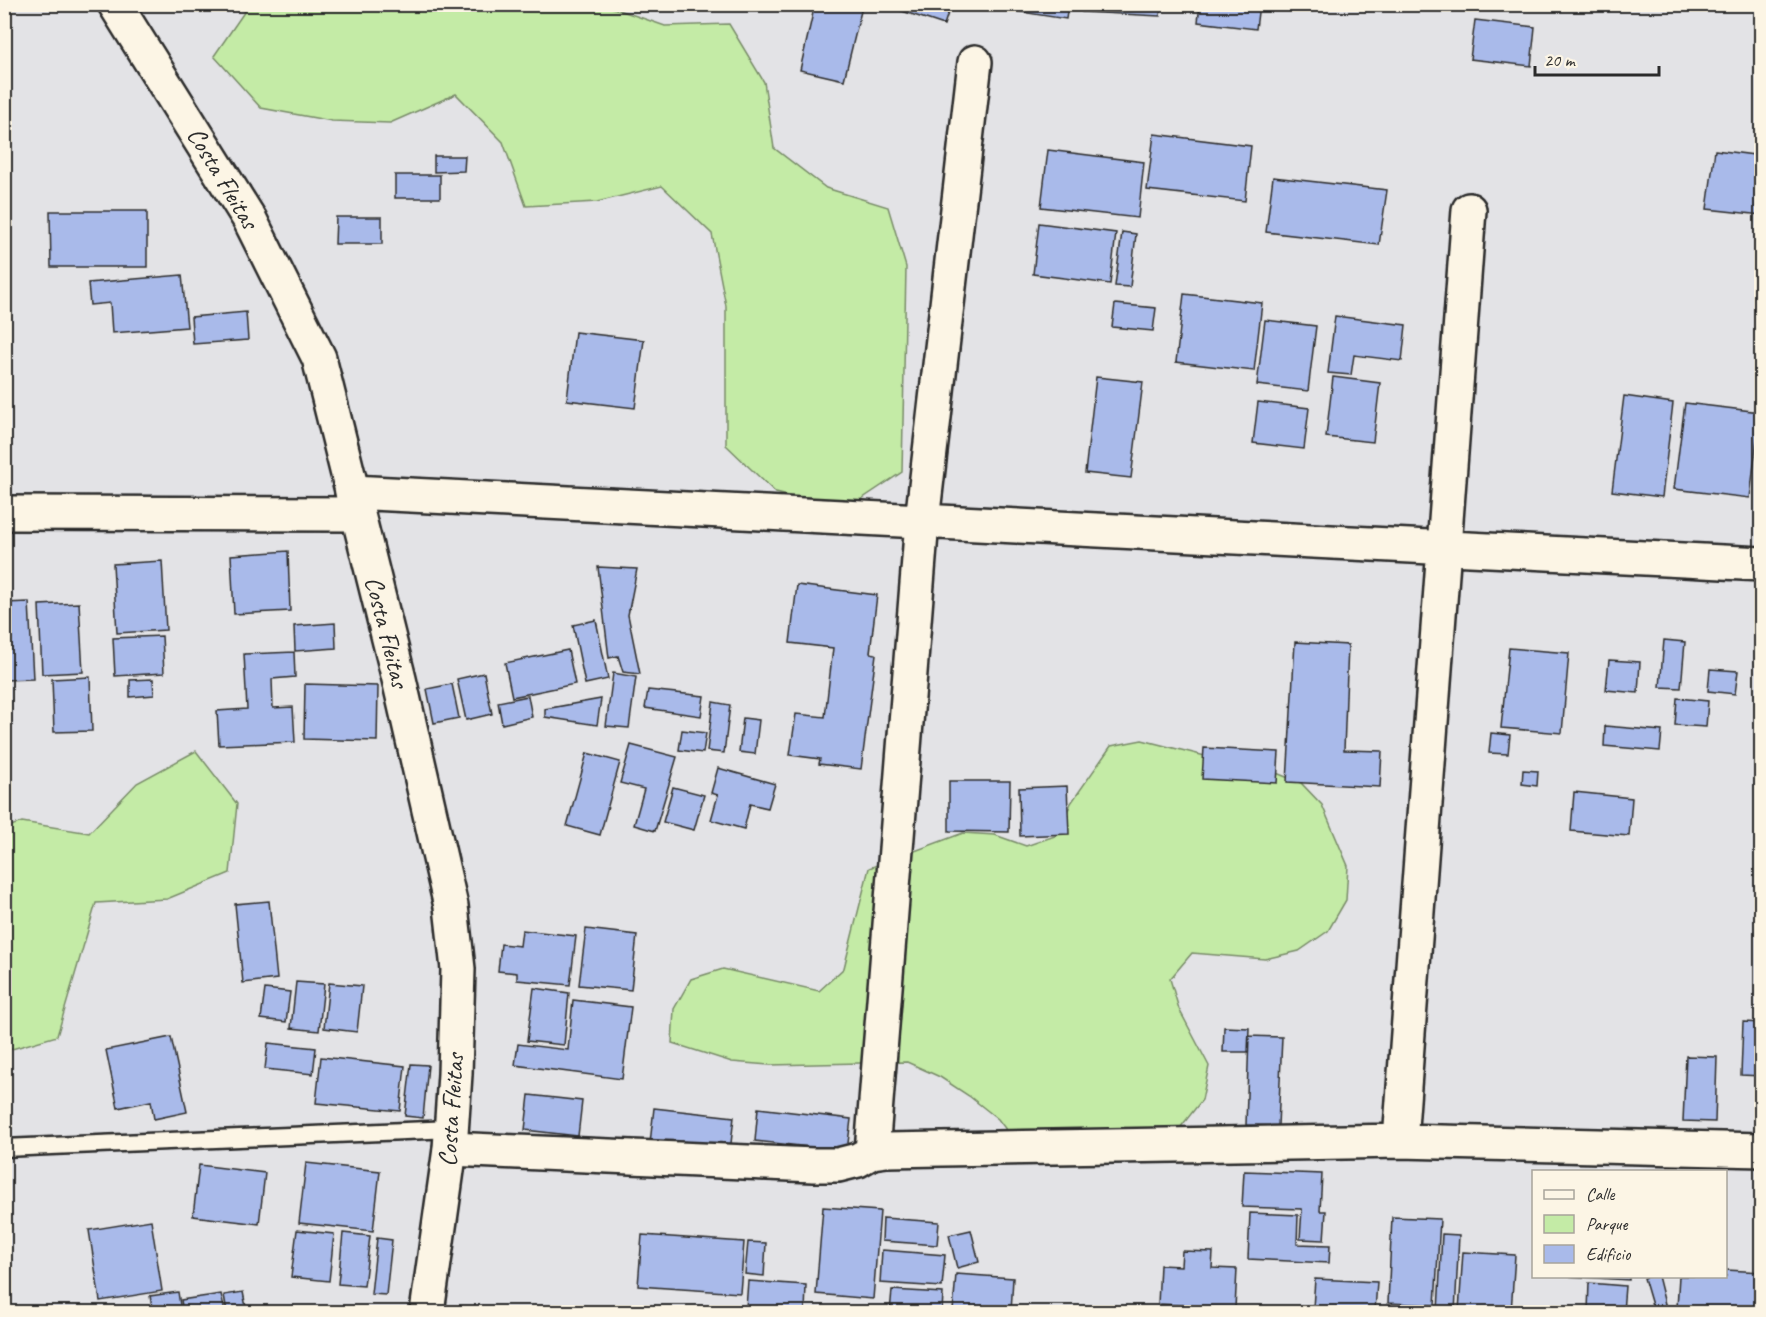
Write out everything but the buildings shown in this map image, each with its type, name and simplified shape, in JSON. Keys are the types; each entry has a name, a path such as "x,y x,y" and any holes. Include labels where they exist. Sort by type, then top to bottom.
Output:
{"street":[{"name":"Costa Fleitas","path":"115,4 250,220 319,358 399,679 451,906 458,969 451,1139 427,1312"},
{"path":"872,1152 922,521 975,62"},
{"path":"1400,1141 1469,210"},
{"path":"4,513 355,503 922,521 1761,564"},
{"path":"451,1139 814,1165 838,1165 858,1160 872,1152 887,1150 1400,1141 1761,1150"}],"lane":[{"path":"4,1148 451,1139"}],"green space":[{"path":"602,4 665,26 729,24 764,82 774,148 826,188 888,207 906,267 902,472 845,510 776,493 726,445 726,306 712,234 662,186 597,202 526,206 503,142 456,94 390,123 332,121 261,108 214,56 249,5"},
{"path":"1142,740 1269,770 1301,783 1322,805 1348,866 1346,900 1328,931 1299,951 1265,959 1192,953 1170,979 1179,1009 1209,1066 1202,1100 1180,1128 1154,1148 1120,1163 1051,1165 1019,1147 998,1119 969,1096 940,1077 907,1062 769,1065 732,1062 672,1043 674,1009 691,979 723,969 819,991 844,968 869,868 963,833 995,835 1026,846 1058,835 1071,803 1111,746"},
{"path":"196,751 237,804 230,873 167,899 96,903 57,1036 5,1051 5,828 22,822 89,833 137,783"}]}
